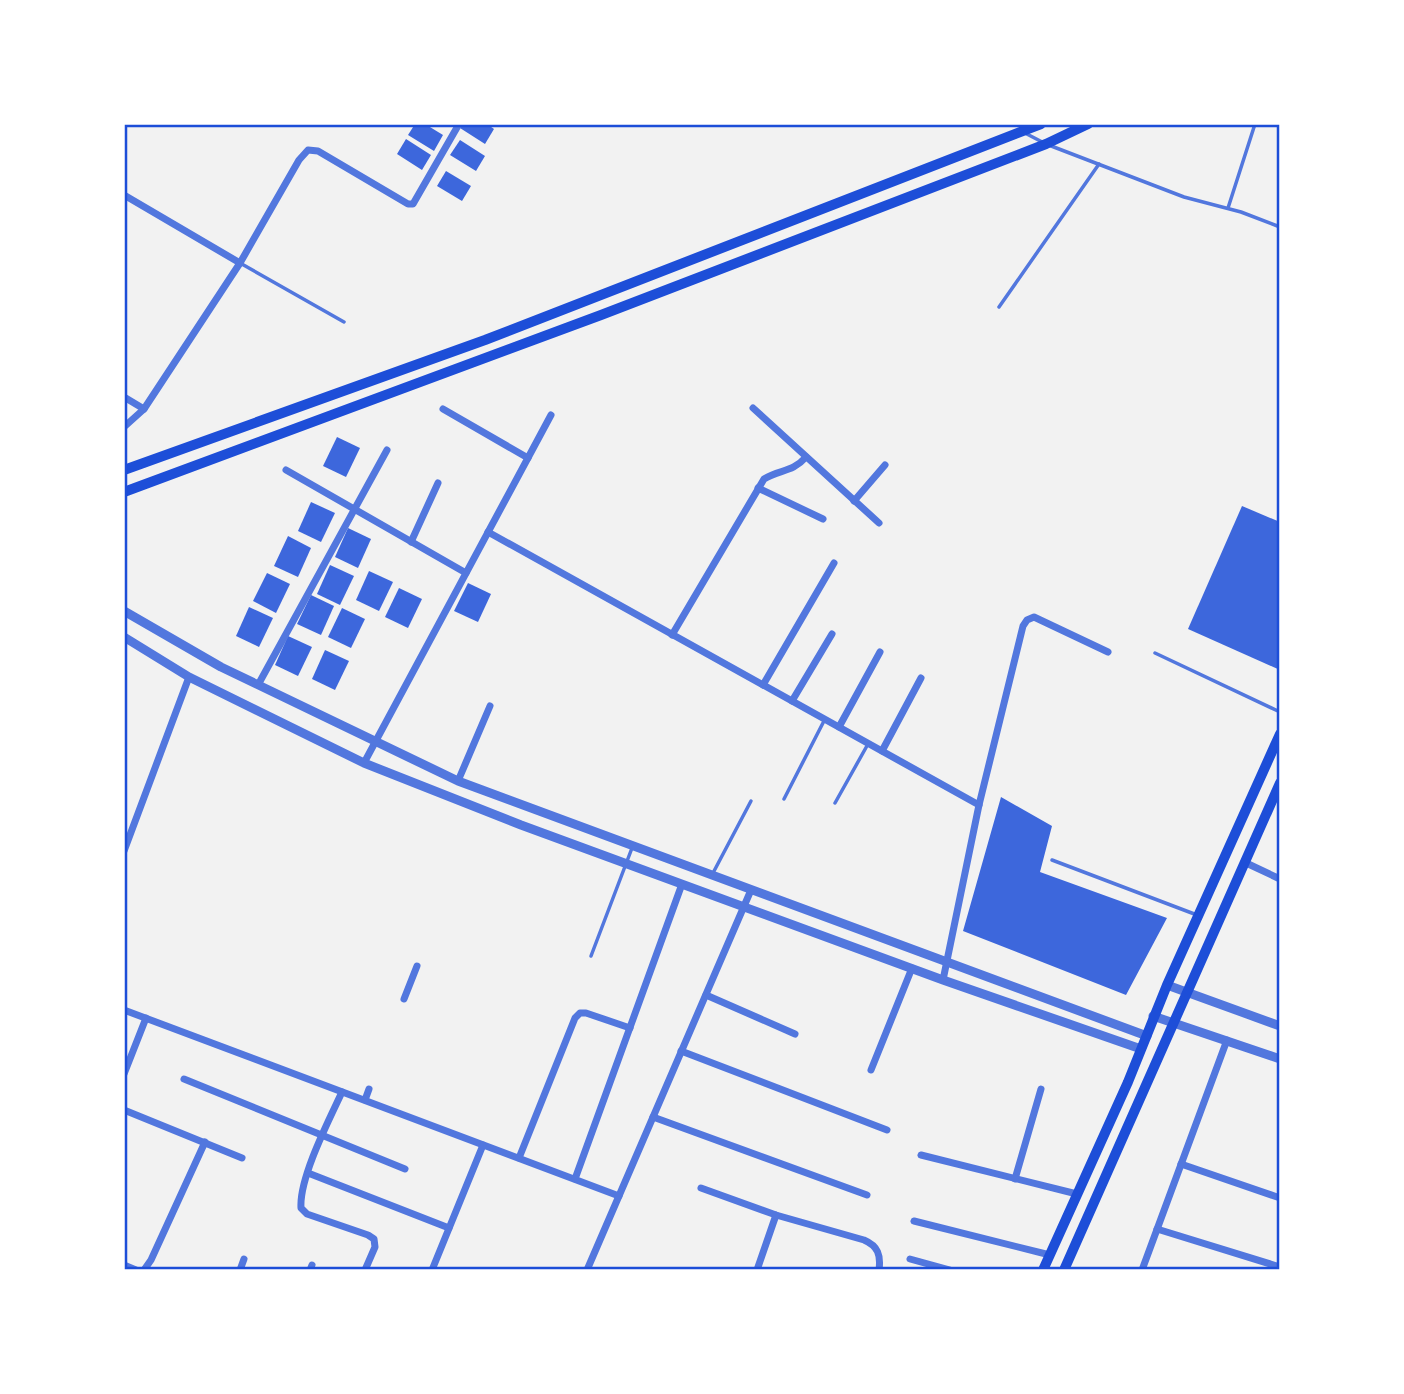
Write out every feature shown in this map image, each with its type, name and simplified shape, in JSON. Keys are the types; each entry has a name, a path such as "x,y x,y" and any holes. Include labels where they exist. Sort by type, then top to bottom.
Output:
{"main road":[{"path":"124,492 601,315 1046,144 1088,124"},
{"path":"124,470 485,340 1029,127"},
{"path":"1043,1270 1147,1036 1153,1016 1280,734"},
{"path":"1064,1270 1280,783"}],"street":[{"path":"124,426 144,409 240,262 308,149 318,151 408,204 413,204 459,124"},
{"path":"124,195 240,262"},
{"path":"124,397 144,409"},
{"path":"753,408 879,523"},
{"path":"443,409 528,458"},
{"path":"364,763 551,415"},
{"path":"258,685 387,450"},
{"path":"672,635 764,480 773,474 798,466 806,457"},
{"path":"854,501 884,465"},
{"path":"285,470 466,573"},
{"path":"411,542 438,482"},
{"path":"758,488 823,519"},
{"path":"488,532 979,805"},
{"path":"763,685 834,564"},
{"path":"124,611 221,667 458,781 1147,1036"},
{"path":"943,980 979,805 1023,626 1027,620 1034,617 1108,652"},
{"path":"792,701 832,634"},
{"path":"124,637 189,677 364,763 627,864 943,980 1141,1049"},
{"path":"839,727 880,652"},
{"path":"124,851 189,677"},
{"path":"882,751 921,678"},
{"path":"458,781 490,706"},
{"path":"1244,862 1280,879"},
{"path":"575,1179 682,884"},
{"path":"587,1270 751,890"},
{"path":"404,999 417,966"},
{"path":"871,1070 912,968"},
{"path":"1167,985 1280,1027"},
{"path":"706,995 795,1034"},
{"path":"124,1010 619,1196"},
{"path":"519,1158 575,1018 580,1013 586,1013 629,1028"},
{"path":"1153,1016 1280,1059"},
{"path":"124,1073 146,1018"},
{"path":"1142,1270 1227,1040"},
{"path":"681,1051 887,1130"},
{"path":"184,1079 405,1169"},
{"path":"1015,1179 1041,1088"},
{"path":"365,1100 369,1089"},
{"path":"342,1091 308,1173 300,1201 301,1208 307,1214 374,1239 375,1247 365,1270"},
{"path":"124,1110 242,1157"},
{"path":"653,1117 867,1195"},
{"path":"144,1270 205,1142"},
{"path":"432,1270 483,1145"},
{"path":"920,1155 1077,1194"},
{"path":"1181,1164 1280,1198"},
{"path":"308,1173 449,1228"},
{"path":"701,1188 776,1215 874,1244 878,1251 878,1270"},
{"path":"757,1270 776,1215"},
{"path":"914,1221 1050,1255"},
{"path":"1157,1229 1280,1267"},
{"path":"240,1270 244,1259"},
{"path":"910,1259 950,1270"},
{"path":"124,1265 136,1270"}],"lane":[{"path":"1228,208 1255,124"},
{"path":"1029,127 1046,144 1184,197 1228,208 1280,227"},
{"path":"999,307 1099,164"},
{"path":"240,262 344,322"},
{"path":"1155,653 1280,712"},
{"path":"784,799 825,719"},
{"path":"835,803 869,744"},
{"path":"712,875 751,801"},
{"path":"592,956 633,846"},
{"path":"1052,860 1198,915"}],"building":[{"path":"415,124 425,124 443,135 434,151 408,135"},
{"path":"462,124 487,124 494,129 485,144 460,128"},
{"path":"406,139 431,155 422,170 397,154"},
{"path":"460,140 485,156 476,171 450,155"},
{"path":"446,171 471,186 462,201 437,186"},
{"path":"337,437 360,448 346,477 323,466"},
{"path":"311,502 335,513 321,542 298,531"},
{"path":"1242,506 1280,522 1280,670 1188,629"},
{"path":"348,528 371,539 358,568 335,557"},
{"path":"288,536 311,548 298,577 274,566"},
{"path":"330,565 354,576 340,605 317,594"},
{"path":"369,571 393,582 379,611 356,600"},
{"path":"267,573 290,584 276,613 253,601"},
{"path":"468,583 491,594 478,622 454,611"},
{"path":"399,588 422,599 408,628 385,617"},
{"path":"311,595 334,606 321,635 297,624"},
{"path":"249,607 273,618 259,647 236,636"},
{"path":"342,608 365,619 351,648 328,637"},
{"path":"288,636 312,647 298,676 275,665"},
{"path":"325,650 349,661 335,690 312,679"},
{"path":"1001,797 1052,826 1040,872 1167,918 1126,995 963,931"}]}
